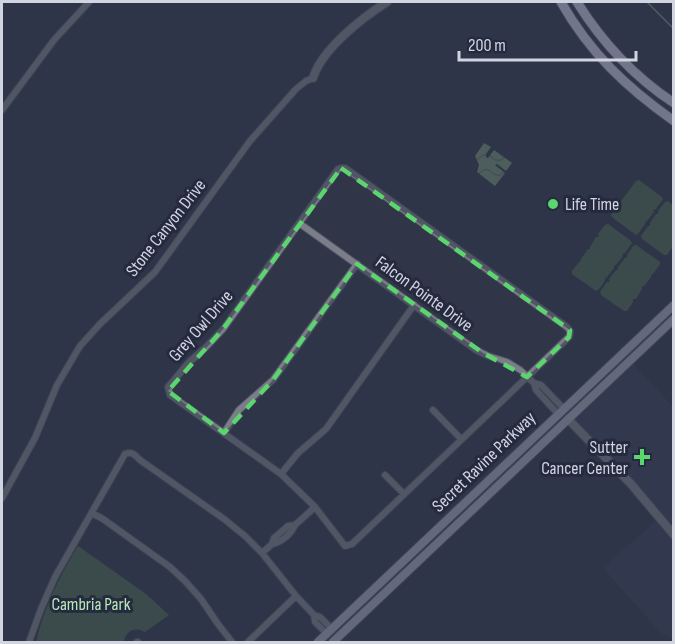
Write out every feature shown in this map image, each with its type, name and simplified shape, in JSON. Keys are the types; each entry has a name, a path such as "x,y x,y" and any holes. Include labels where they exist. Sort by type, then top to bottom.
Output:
{"main road":[{"path":"561,2 581,34 608,67 643,99 674,121"},
{"path":"577,2 595,30 621,60 647,84 674,102"},
{"name":"Secret Ravine Parkway","path":"318,642 674,305"},
{"name":"Secret Ravine Parkway","path":"335,640 674,319"},
{"path":"561,411 567,419"},
{"path":"329,632 335,640"}],"street":[{"path":"2,110 54,40 89,2"},
{"name":"Stone Canyon Drive","path":"2,498 34,438 57,385 80,346 100,324 155,273 250,141 296,89 313,78 317,66 331,48 364,18 387,2"},
{"name":"Grey Owl Drive","path":"345,168 570,330 569,337 527,377 352,544 345,546 298,489 281,474 170,395 168,387 189,362 223,329 338,169 345,168"},
{"name":"Falcon Pointe Drive","path":"299,223 476,350 507,362 534,383 536,390 561,411"},
{"path":"224,433 240,410 273,380 357,264"},
{"path":"281,474 298,453 326,429 414,305"},
{"path":"433,410 461,439"},
{"path":"567,419 632,484 674,535"},
{"path":"29,642 50,586 125,454 129,453 133,453 245,536 314,615 315,622 329,632"},
{"path":"385,475 404,494"},
{"path":"262,553 272,544 279,543 282,536 292,531 295,525 315,507"},
{"path":"92,513 185,580 232,642"},
{"path":"248,642 296,597"}],"highlighted area":[{"path":"341,168 570,330 569,337 527,377 483,353 357,264 273,380 224,433 168,391 223,329"}],"shaded area":[{"path":"633,364 673,407 673,640 661,633 603,568 662,515 573,420"}],"green space":[{"path":"639,180 663,199 636,235 611,215"},
{"path":"668,201 673,205 673,246 667,255 664,255 641,236 659,213 658,211"},
{"path":"608,224 632,243 596,291 572,274 572,271 590,249 596,237 599,237 598,234"},
{"path":"634,245 660,264 642,287 636,299 633,299 627,311 624,311 600,292 607,282 610,282 609,279 627,258"},
{"name":"Cambria Park","path":"78,546 146,594 169,615 145,632 138,629 128,632 124,642 36,642 53,592"}],"water":[{"path":"484,143 491,147 486,157 488,158 494,150 512,163 506,171 497,164 495,165 505,173 495,186 477,172 479,165 475,156"}],"waterway":[{"path":"647,2 674,29"}],"place":[{"name":"Life Time","path":"553,204"},
{"name":"Sutter Cancer Center","path":"642,457"}]}
